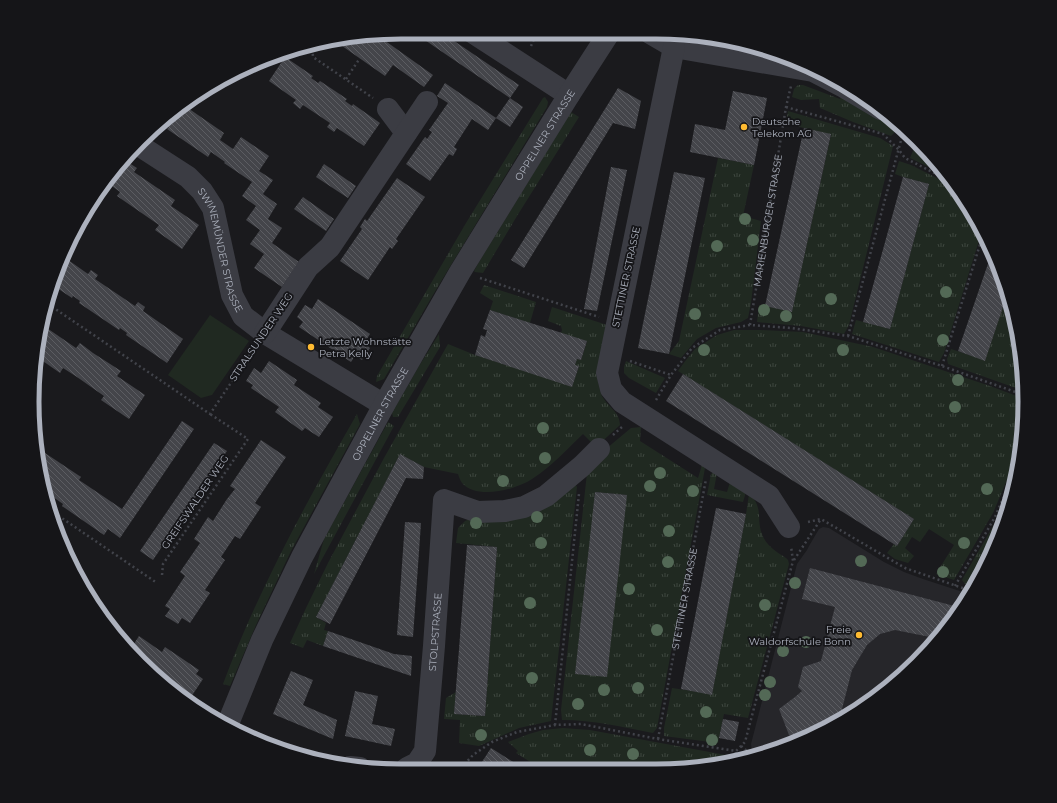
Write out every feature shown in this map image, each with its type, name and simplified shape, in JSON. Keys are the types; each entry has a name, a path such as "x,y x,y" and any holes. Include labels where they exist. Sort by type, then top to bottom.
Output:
{"street":[{"path":"483,39 569,94"},
{"name":"OPPELNER STRASSE","path":"229,720 262,640 302,557 384,405 460,272 569,94 605,39"},
{"path":"661,39 674,47 793,67"},
{"name":"STETTINER STRASSE","path":"674,47 607,373 611,389 622,402 769,496 789,527"},
{"name":"STRALSUNDER WEG","path":"265,333 308,267 330,247 427,102"},
{"path":"388,109 406,133"},
{"name":"SWINEMÜNDER STRASSE","path":"143,148 188,177 202,192 213,208 232,296 243,316 265,333 384,405"},
{"path":"582,466 599,449"},
{"name":"STOLPSTRASSE","path":"417,764 425,751 444,500 478,512 505,511 524,507 546,496 582,466"}],"path":[{"path":"312,50 313,57 388,109"},
{"path":"346,79 360,58"},
{"name":"MARIENBURGER STRASSE","path":"750,325 788,95 806,72"},
{"path":"786,107 882,134 899,150 905,158 938,175"},
{"path":"848,336 902,136"},
{"path":"942,366 981,241"},
{"path":"460,272 617,323"},
{"path":"51,306 210,414"},
{"path":"599,449 641,415 692,348 720,330 750,325 791,328 848,336 942,366 1018,393"},
{"name":"STRALSUNDER WEG","path":"210,414 265,333"},
{"path":"610,355 671,375"},
{"name":"GREIFSWALDER WEG","path":"162,575 163,564 248,439 210,414"},
{"name":"STETTINER STRASSE","path":"658,739 709,458"},
{"path":"555,725 582,466"},
{"path":"955,586 995,518 1007,492"},
{"path":"57,515 157,583"},
{"path":"736,755 736,751 745,742 793,561 821,519"},
{"path":"793,561 789,527 821,519 905,568 965,589"},
{"path":"465,764 473,755 492,742 518,732 555,725 581,724 658,739 736,751"},
{"path":"741,746 748,752"}],"shaded area":[{"name":"Freie Waldorfschule Bonn","path":"823,527 829,528 884,562 904,572 963,592 928,641 895,674 876,689 857,703 816,727 772,745 752,751 751,744 797,564 819,529"}],"green space":[{"path":"798,85 803,85 840,99 842,95 852,99 876,114 895,129 895,131 891,136 853,122 820,108 819,99 801,100 792,97 794,89"},
{"path":"545,97 548,102 547,107 437,288 384,379 376,382 377,376 466,223"},
{"path":"788,111 880,138 893,146 849,325 844,334 801,326 757,322 759,305 792,311 831,135 786,123"},
{"path":"571,112 579,117 483,273 475,272 474,271 479,262"},
{"path":"914,148 934,170 910,158"},
{"path":"718,158 754,165 743,216 761,221 751,303 748,318 741,322 716,328 697,339 681,358 669,354 679,341"},
{"path":"899,161 911,165 943,181 957,200 980,239 944,353 939,362 852,334 856,320 890,329 929,184 895,174"},
{"path":"484,285 536,302 530,323 490,310 493,301 480,293"},
{"path":"1004,303 1015,354 1017,389 948,364 947,359 951,349 985,360"},
{"path":"552,307 607,325 597,374 602,396 618,416 620,425 596,447 583,434 552,463 532,479 516,487 496,492 477,491 469,488 462,483 458,474 424,467 400,454 316,617 326,623 324,630 328,631 323,646 307,640 303,648 290,643 328,563 384,458 448,344 475,355 572,386 579,367 575,365 577,359 581,360 587,342 561,333 561,326 548,321"},
{"path":"210,315 249,341 212,395 201,398 168,375"},
{"path":"734,330 803,332 873,347 1018,396 1015,449 1011,470 993,513 954,580 936,574 954,545 929,529 920,542 912,537 905,548 914,556 908,563 895,559 887,553 894,544 897,546 914,519 678,371 695,349 717,335"},
{"path":"439,334 440,347 398,417 393,417 392,413"},
{"path":"626,361 665,378 656,393 629,378 624,373"},
{"path":"357,414 360,424 291,551 256,625 230,686 223,684 252,614 284,546"},
{"path":"388,422 394,426 314,574 324,539"},
{"path":"641,427 640,441 698,478 702,465 705,468 657,728 653,733 619,726 574,720 562,720 561,710 588,464 631,428","holes":["595,492 627,495 593,513"]},
{"path":"715,472 717,473 714,489 727,492 730,482 746,492 743,502 707,495 711,474"},
{"path":"572,479 577,487 551,721 519,728 479,746 459,743 460,720 444,719 446,698 456,692 454,714 485,716 497,547 456,543 458,528 465,521"},
{"path":"749,494 757,504 760,529 766,542 786,558 789,564 748,718 724,714 718,743 664,736 664,728 672,688 712,694"},
{"path":"1001,512 981,562 968,585 965,584 962,580"},
{"path":"563,728 590,730 729,756 703,761 656,764 534,764 516,753 518,751 508,742 543,730"}],"building":[{"path":"423,39 451,39 519,85 510,98"},
{"path":"384,40 433,75 424,87 393,65 385,76 340,44"},
{"path":"286,58 313,76 311,78 318,83 320,81 347,99 345,101 352,106 353,104 380,123 364,146 337,128 334,132 327,127 330,123 303,105 300,109 293,103 296,100 269,81"},
{"path":"445,83 496,118 488,130 472,119 454,147 457,149 453,156 449,154 430,181 406,164 425,137 427,139 432,132 429,130 448,103 437,96"},
{"path":"618,88 641,101 635,129 613,123 524,268 511,260"},
{"name":"Deutsche Telekom AG","path":"733,91 767,98 754,165 690,152 695,124 725,130"},
{"path":"510,98 523,107 510,127 496,118"},
{"path":"189,108 224,133 220,140 233,149 241,137 269,156 259,171 273,180 263,194 277,204 268,219 282,228 272,243 299,262 282,287 254,268 264,254 250,244 260,230 246,220 256,206 242,196 252,182 224,163 225,162 211,152 208,157 167,129 169,127 167,125"},
{"path":"804,128 831,134 792,312 765,306"},
{"path":"129,163 137,168 134,172 175,200 171,206 199,225 182,249 155,230 159,225 117,196 120,192 111,185"},
{"path":"324,164 356,186 348,198 316,177"},
{"path":"611,167 627,170 597,311 584,309"},
{"path":"674,172 705,178 669,354 638,348"},
{"path":"903,177 929,184 890,329 863,322"},
{"path":"397,178 425,197 396,239 398,241 392,249 390,247 368,280 340,261 362,229 360,227 365,219 367,221"},
{"path":"303,197 334,219 326,231 294,209"},
{"path":"68,260 88,274 91,270 98,275 95,279 135,306 138,302 145,307 143,311 183,339 167,363 126,335 127,333 120,328 119,330 79,303 80,301 73,296 72,298 57,288"},
{"path":"989,261 1004,303 985,361 958,351"},
{"path":"318,299 370,334 364,343 370,348 362,360 355,356 351,362 299,327 303,322 297,317 305,305 312,309"},
{"path":"490,310 587,341 581,360 577,359 575,365 579,366 572,387 475,355 481,335 485,337 487,330 483,329"},
{"path":"47,328 76,348 80,343 121,371 117,376 145,395 129,419 101,400 104,396 77,377 63,368 60,373 41,360"},
{"path":"269,361 297,380 294,385 321,403 318,407 333,417 319,437 305,428 302,431 275,412 279,407 251,388 253,385 246,381 254,368 261,373"},
{"path":"683,374 914,519 897,546 666,401"},
{"path":"182,421 194,429 120,538 108,529 104,535 62,506 63,504 51,496 42,451 81,477 79,480 122,509"},
{"path":"261,440 286,457 255,503 261,507 240,539 235,536 221,557 225,560 205,590 210,593 190,623 182,618 178,624 165,616 170,609 165,606 185,576 180,572 200,543 194,539 208,517 213,521 235,489 230,486"},
{"path":"214,443 227,451 153,560 140,551"},
{"path":"400,454 424,467 423,479 406,478 330,624 316,617"},
{"path":"595,492 627,495 607,677 575,674"},
{"path":"716,508 746,514 712,695 681,689"},
{"path":"405,522 421,523 413,637 397,635"},
{"path":"467,545 497,547 485,716 454,714"},
{"path":"810,568 955,606 931,637 895,630 880,634 867,645 852,670 841,713 816,727 794,736 789,735 779,709 802,691 798,687 803,667 821,661 835,607 802,599"},
{"path":"328,631 394,654 412,656 411,676 323,646"},
{"path":"139,636 162,652 165,647 199,670 196,674 203,679 191,697 162,674 133,645"},
{"path":"291,671 313,680 303,705 337,720 333,739 273,714"},
{"path":"355,691 378,696 372,724 395,729 391,746 345,736"},
{"path":"723,719 739,722 735,741 719,738"},
{"path":"491,748 517,764 481,764"}],"place":[{"name":"Deutsche Telekom AG","path":"744,127"},
{"name":"Letzte Wohnstätte Petra Kelly","path":"311,347"},
{"name":"Freie Waldorfschule Bonn","path":"859,635"}]}
